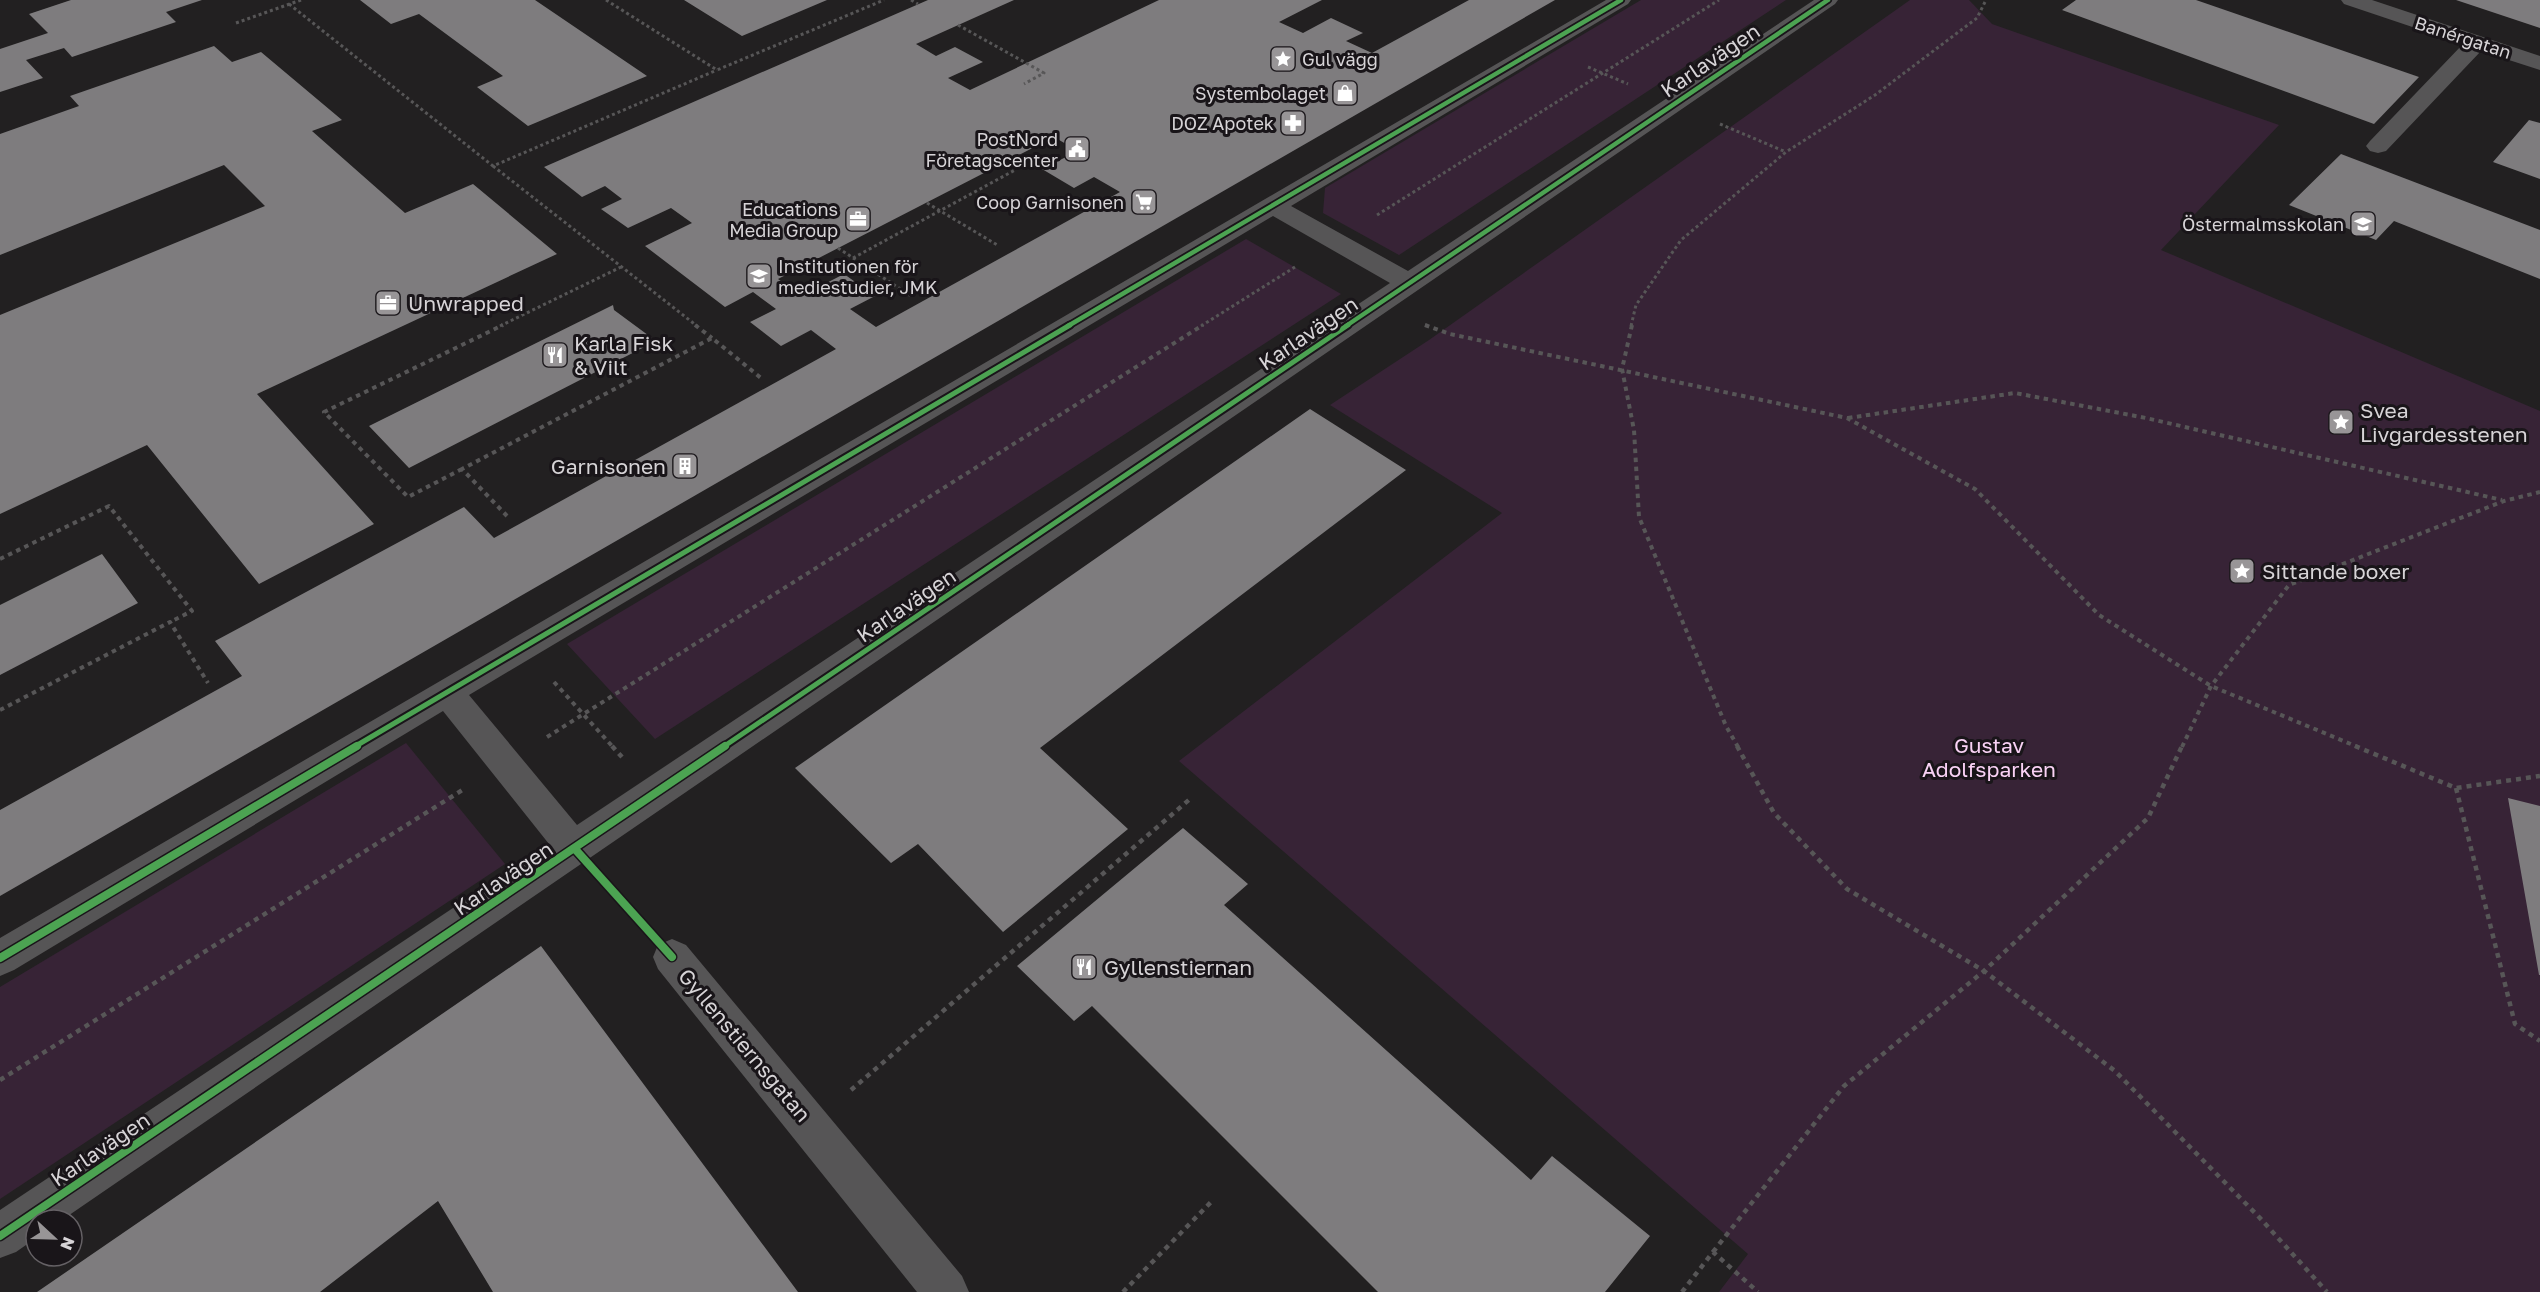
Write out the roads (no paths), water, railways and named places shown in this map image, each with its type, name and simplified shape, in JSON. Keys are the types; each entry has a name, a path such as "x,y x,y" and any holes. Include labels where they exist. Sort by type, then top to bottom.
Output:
{"street":[{"path":"0,958 1621,0"},
{"name":"Karlavägen","path":"0,1236 656,795 1828,0"},
{"name":"Banérgatan","path":"2351,0 2540,63"},
{"path":"2378,146 2478,42"},
{"path":"1274,206 1410,283"},
{"path":"447,692 575,849"},
{"name":"Gyllenstiernsgatan","path":"672,957 946,1292"}],"place":[{"name":"Gul vägg","path":"1283,59"},
{"name":"Systembolaget","path":"1345,93"},
{"name":"DOZ Apotek","path":"1293,123"},
{"name":"PostNord Företagscenter","path":"1077,149"},
{"name":"Coop Garnisonen","path":"1144,202"},
{"name":"Educations Media Group","path":"858,219"},
{"name":"Östermalmsskolan","path":"2363,224"},
{"name":"Institutionen för mediestudier, JMK","path":"759,276"},
{"name":"Unwrapped","path":"388,303"},
{"name":"Karla Fisk & Vilt","path":"555,355"},
{"name":"Svea Livgardesstenen","path":"2341,422"},
{"name":"Garnisonen","path":"685,466"},
{"name":"Sittande boxer","path":"2242,571"},
{"name":"Gyllenstiernan","path":"1084,967"}],"park label":[{"name":"Gustav Adolfsparken","path":"1989,757"}]}
